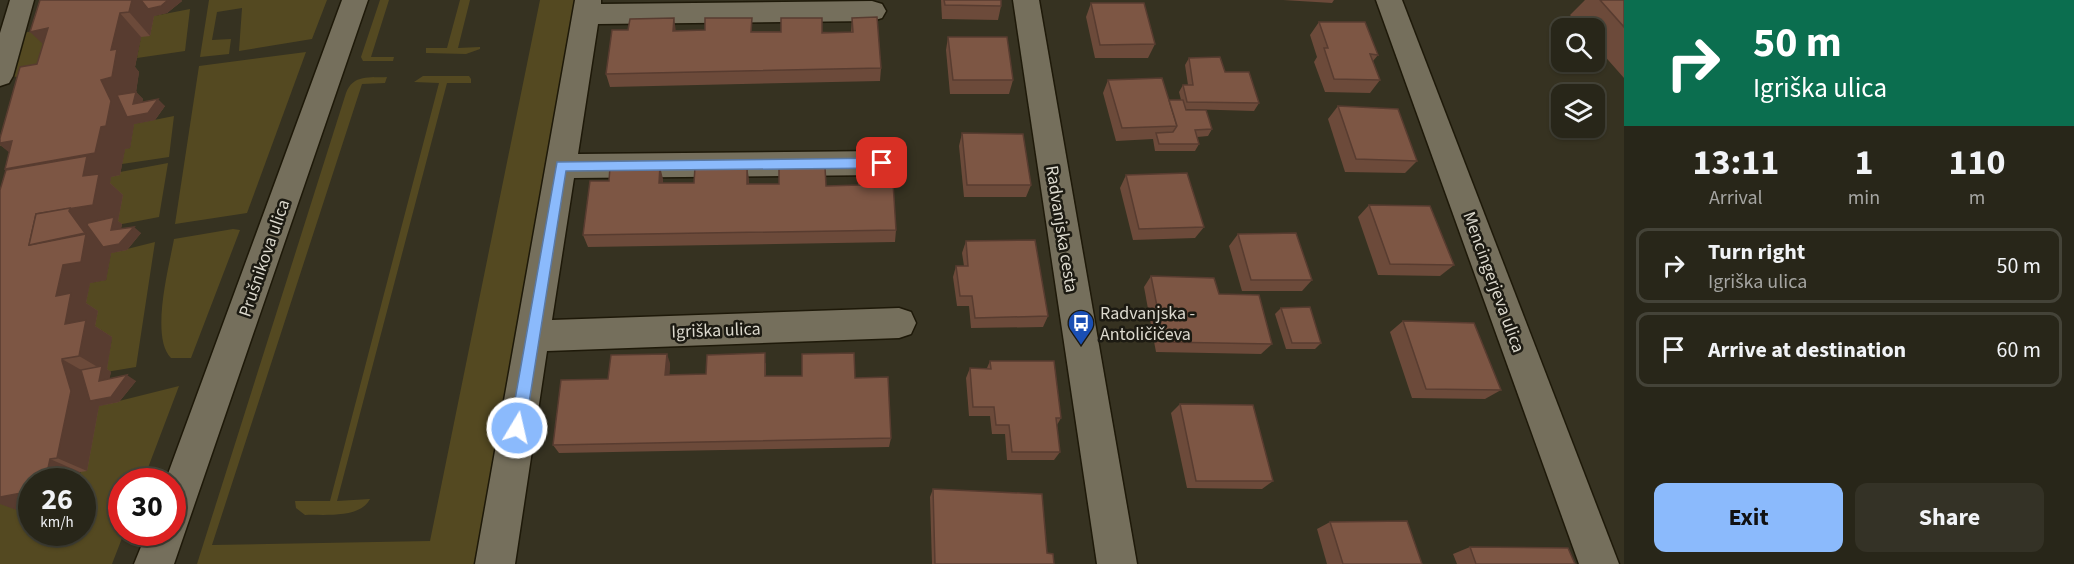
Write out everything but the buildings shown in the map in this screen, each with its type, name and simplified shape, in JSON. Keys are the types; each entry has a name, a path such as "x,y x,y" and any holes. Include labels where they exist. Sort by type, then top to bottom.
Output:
{"street":[{"path":"0,76 22,0"},
{"name":"Prušnikova ulica","path":"186,476 355,0"},
{"name":"Radvanjska cesta","path":"1026,0 1117,564"},
{"name":"Mencingerjeva ulica","path":"1389,0 1599,564"},
{"path":"495,564 587,7 872,11"},
{"path":"561,166 882,163"},
{"name":"Igriška ulica","path":"532,336 899,323"},
{"path":"154,564 161,546"}],"shaded area":[{"path":"209,0 327,0 312,39 239,51 242,8 217,12 212,40 231,39 229,54 200,57"},
{"path":"380,0 389,0 371,57 394,57 393,61 363,61 361,57"},
{"path":"460,0 470,0 458,48 480,47 480,49 466,54 426,53 426,48 447,48"},
{"path":"540,0 576,0 478,564 197,564 346,93 353,83 368,77 387,77 385,83 362,84 212,545 430,541"},
{"path":"190,9 185,51 137,58 141,37 154,16"},
{"path":"62,27 32,140 0,146 0,137 17,77 10,76 21,33"},
{"path":"306,52 247,213 175,224 199,66"},
{"path":"423,76 469,76 471,83 447,83 337,501 370,499 358,510 350,513 305,515 296,508 295,501 330,501 439,83 414,82"},
{"path":"174,116 169,157 122,164 125,149 130,148 134,124"},
{"path":"168,163 159,217 117,225 107,197 111,177 120,172"},
{"path":"233,229 240,230 191,358 171,358 165,348 161,319 165,283 174,239"},
{"path":"155,242 136,367 106,372 112,338 93,341 83,314 90,283 106,280 111,253"},
{"path":"179,386 148,468 108,468 108,546 119,546 112,564 0,564 0,498 18,509 18,546 96,546 96,468 82,468 99,406"}],"place":[{"name":"Radvanjska - Antoličičeva","path":"1081,346"}],"route":[{"path":"517,428 561,166 882,163"}]}
